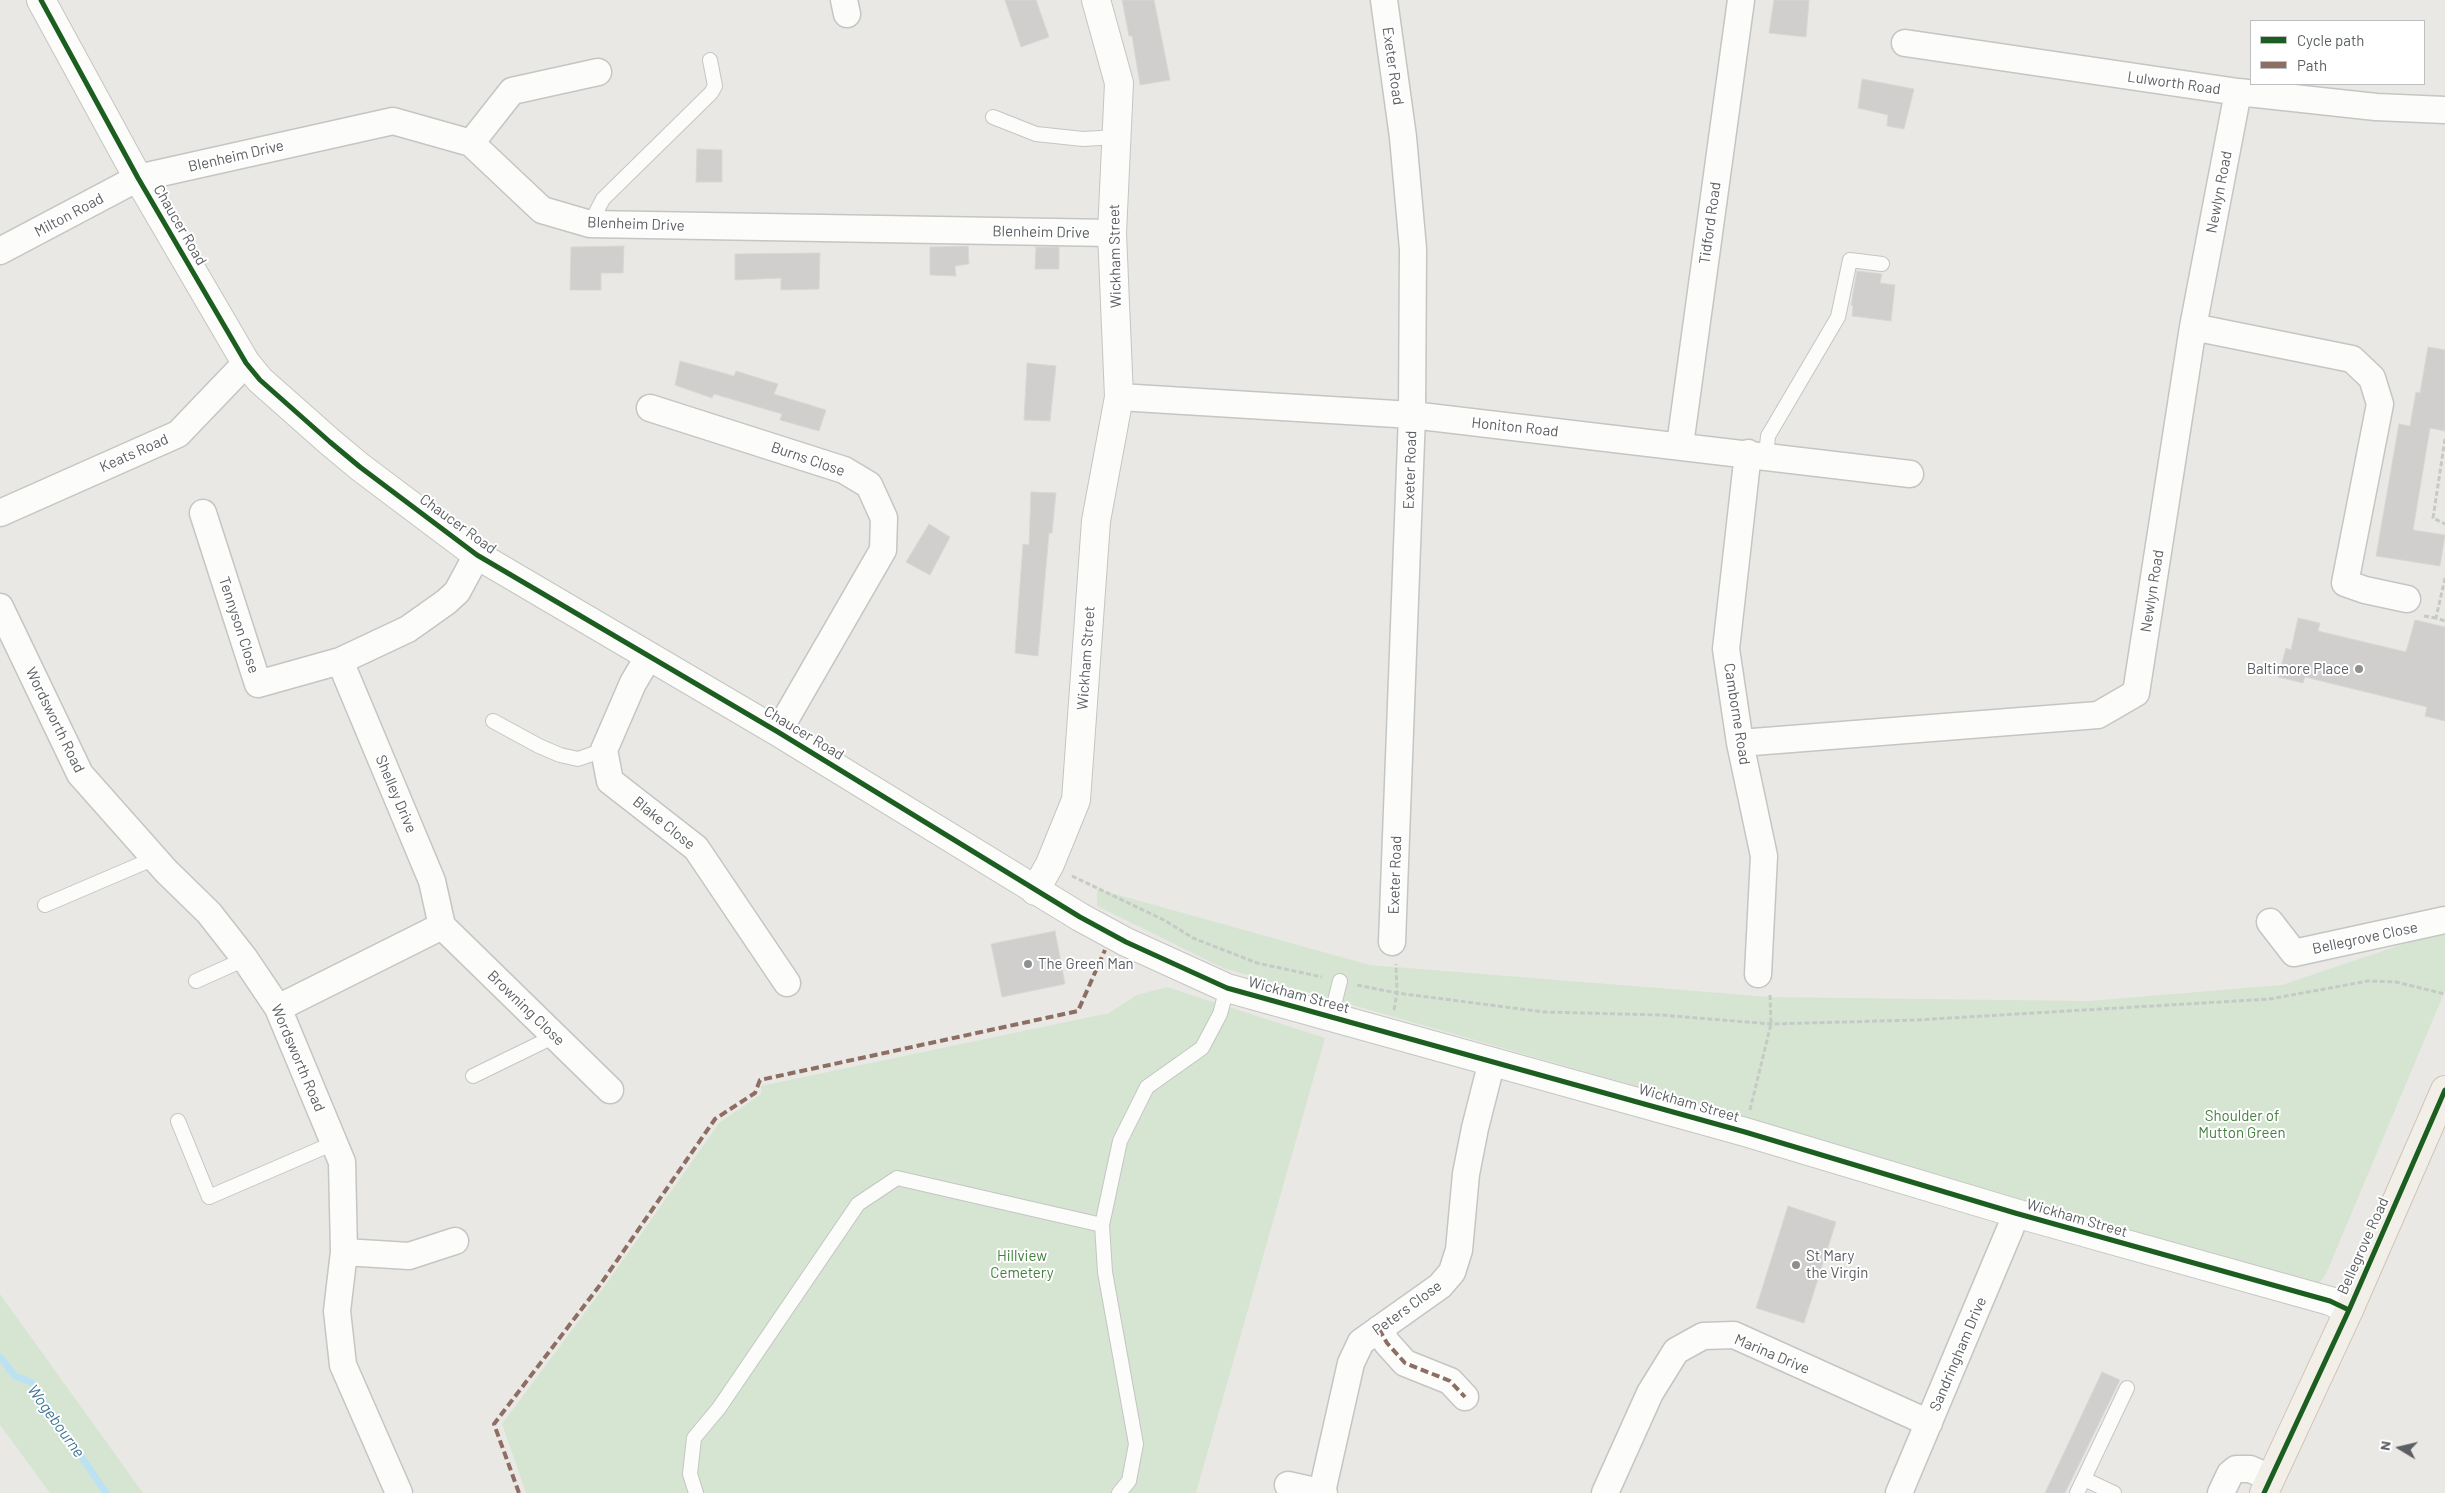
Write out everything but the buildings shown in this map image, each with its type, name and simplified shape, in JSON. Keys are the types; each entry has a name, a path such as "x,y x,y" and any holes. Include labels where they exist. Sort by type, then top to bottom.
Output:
{"main road":[{"name":"Bellegrove Road","path":"2267,1486 2349,1310 2445,1090"}],"street":[{"name":"Chaucer Road","path":"42,0 138,178 246,363 260,380 360,467 477,555 778,732 1035,891"},
{"name":"Wickham Street","path":"1096,0 1119,83 1112,233 1119,397 1096,521 1076,800 1050,864 1035,891 1126,942 1227,988 1745,1132 2015,1214 2330,1301 2349,1310"},
{"name":"Exeter Road","path":"1384,0 1403,137 1413,249 1412,415 1392,942"},
{"name":"Tidford Road","path":"1680,445 1741,0"},
{"name":"Lulworth Road","path":"1905,43 2238,92 2376,107 2445,110"},
{"path":"470,143 512,91 598,72"},
{"name":"Newlyn Road","path":"1740,743 2098,716 2136,693 2193,327 2238,92"},
{"name":"Blenheim Drive","path":"138,178 393,121 470,143 542,210 590,224 1112,233"},
{"name":"Milton Road","path":"0,251 138,178"},
{"path":"2193,327 2352,359 2372,378 2380,404 2345,582 2365,590 2407,600"},
{"name":"Keats Road","path":"0,513 178,434 246,363"},
{"name":"Honiton Road","path":"1119,397 1412,415 1680,445 1910,474"},
{"name":"Burns Close","path":"650,408 844,470 869,485 884,518 883,550 778,732"},
{"name":"Camborne Road","path":"1757,455 1726,650 1740,743 1764,856 1758,974"},
{"name":"Tennyson Close","path":"203,513 258,684 340,662"},
{"path":"340,662 408,629 446,602 457,592 477,555"},
{"name":"Wordsworth Road","path":"0,607 80,774 155,858 209,913 245,959 278,1008 342,1162 344,1252 337,1310 343,1365 398,1493"},
{"path":"604,750 633,683 649,656"},
{"name":"Shelley Drive","path":"340,662 432,880 442,926"},
{"name":"Blake Close","path":"604,750 610,781 696,848 788,983"},
{"name":"Bellegrove Close","path":"2270,922 2294,953 2445,920"},
{"path":"278,1008 442,926"},
{"name":"Browning Close","path":"442,926 610,1090"},
{"name":"Peters Close","path":"1288,1485 1323,1493 1351,1363 1361,1342 1440,1286 1452,1272 1459,1250 1466,1174 1474,1128 1492,1061"},
{"name":"Sandringham Drive","path":"1899,1493 2015,1214"},
{"path":"344,1252 409,1256 455,1240"},
{"path":"1379,1329 1387,1343 1405,1362 1450,1381 1465,1397"},
{"name":"Marina Drive","path":"1605,1493 1650,1393 1676,1351 1703,1336 1734,1336 1929,1423"},
{"path":"2221,1493 2230,1474 2236,1469 2250,1469 2267,1486"}],"lane":[{"path":"590,224 603,199 711,93 715,86 710,60"},
{"path":"993,116 1036,134 1083,139 1117,137"},
{"path":"1757,455 1838,317 1850,260 1882,264"},
{"path":"493,721 539,746 578,759 604,750"},
{"path":"45,905 155,858"},
{"path":"196,981 245,959"},
{"path":"1331,1017 1340,981"},
{"path":"1119,1493 1129,1481 1136,1444 1105,1272 1102,1225 1120,1140 1147,1087 1202,1048 1220,1014 1227,988"},
{"path":"473,1076 555,1036"},
{"path":"178,1121 209,1197 334,1143"},
{"path":"696,1493 690,1474 694,1438 719,1408 858,1204 897,1178 1102,1225"},
{"path":"2077,1493 2127,1388"},
{"path":"2084,1479 2114,1493"}],"path":[{"path":"2445,439 2433,518 2445,524"},
{"path":"2445,578 2436,618 2445,621"},
{"path":"1050,864 1164,920 1193,938 1257,963 1397,993 1544,1012 1661,1015 1772,1024 1916,1020 2270,999 2368,980 2396,982 2445,994"},
{"path":"1397,971 1398,981"},
{"path":"1745,1132 1772,1024 1771,997 1758,974"}],"green space":[{"name":"Shoulder of Mutton Green","path":"1097,889 1370,965 1771,997 2089,1001 2282,985 2445,930 2445,991 2326,1274 2315,1289 1772,1125 1223,968 1097,906"},
{"name":"Hillview Cemetery","path":"1167,987 1325,1038 1196,1493 526,1493 502,1424 604,1287 719,1123 761,1094 761,1086 1109,1013 1137,995"},
{"path":"0,1294 143,1493 50,1493 0,1425"}],"waterway":[{"name":"Wogebourne","path":"0,1357 15,1376 31,1382 106,1493"}],"marked path":[{"path":"519,1493 494,1424 600,1285 715,1119 755,1093 760,1080 1078,1011 1105,950"},
{"path":"1379,1329 1387,1343 1405,1363 1450,1381 1465,1397"}],"cycle path":[{"path":"41,0 138,178 246,363 260,380 330,442 360,467 477,555 778,732 1080,917 1126,942 1227,988 1745,1132 2015,1213 2330,1301 2349,1310"},
{"path":"2264,1493 2349,1310 2445,1090"}],"place":[{"name":"Baltimore Place","path":"2359,669"},
{"name":"The Green Man","path":"1028,964"},
{"name":"St Mary the Virgin","path":"1796,1265"}]}
